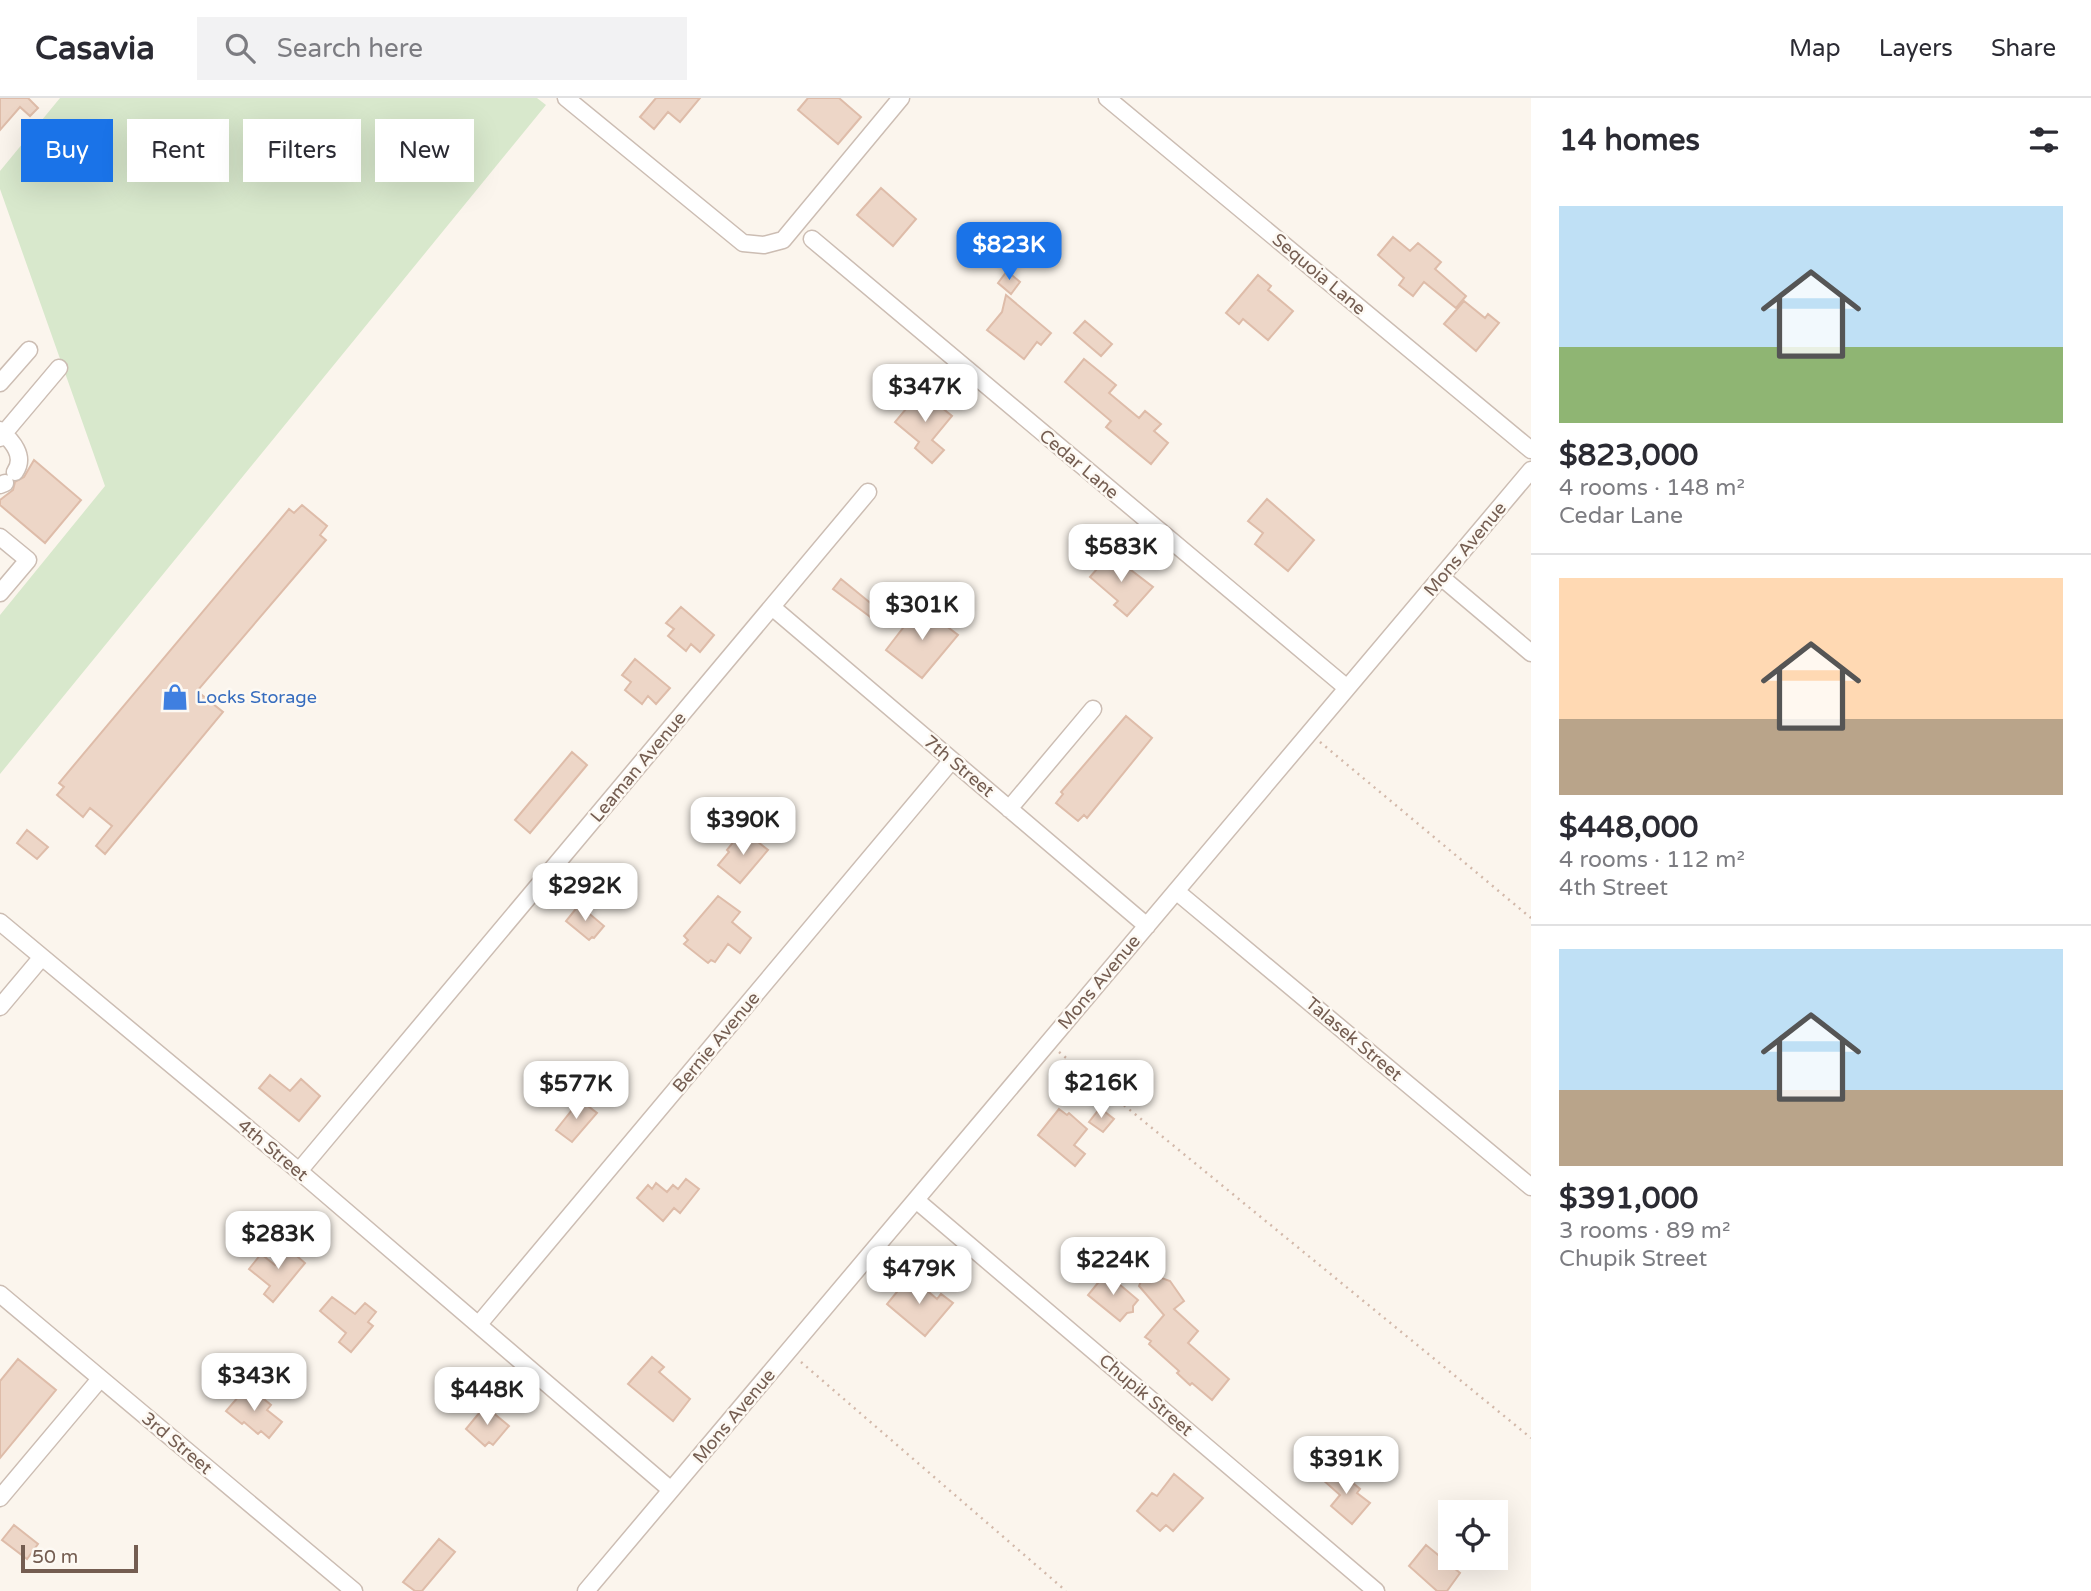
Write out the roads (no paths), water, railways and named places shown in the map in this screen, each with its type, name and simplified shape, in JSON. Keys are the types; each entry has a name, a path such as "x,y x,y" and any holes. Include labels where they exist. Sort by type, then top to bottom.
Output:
{"street":[{"path":"566,98 743,243 764,245 783,240 901,98"},
{"name":"Sequoia Lane","path":"1107,98 1531,450"},
{"name":"Cedar Lane","path":"812,239 1347,688"},
{"path":"0,383 29,350"},
{"path":"7,480 18,468 19,460 17,448 1,434 59,368"},
{"name":"Mons Avenue","path":"586,1591 1531,470"},
{"name":"Leaman Avenue","path":"299,1171 868,492"},
{"path":"0,537 27,560 0,593"},
{"path":"1441,577 1531,653"},
{"name":"7th Street","path":"772,607 1147,926"},
{"path":"1009,809 1093,709"},
{"name":"Bernie Avenue","path":"480,1324 952,760"},
{"name":"Talasek Street","path":"1176,891 1531,1187"},
{"name":"4th Street","path":"0,922 480,1324 671,1490"},
{"path":"0,1007 42,957"},
{"name":"Chupik Street","path":"916,1200 1376,1591"},
{"name":"3rd Street","path":"0,1294 354,1591"},
{"path":"0,1498 100,1379"}],"place":[{"name":"Locks Storage","path":"175,697"}]}
